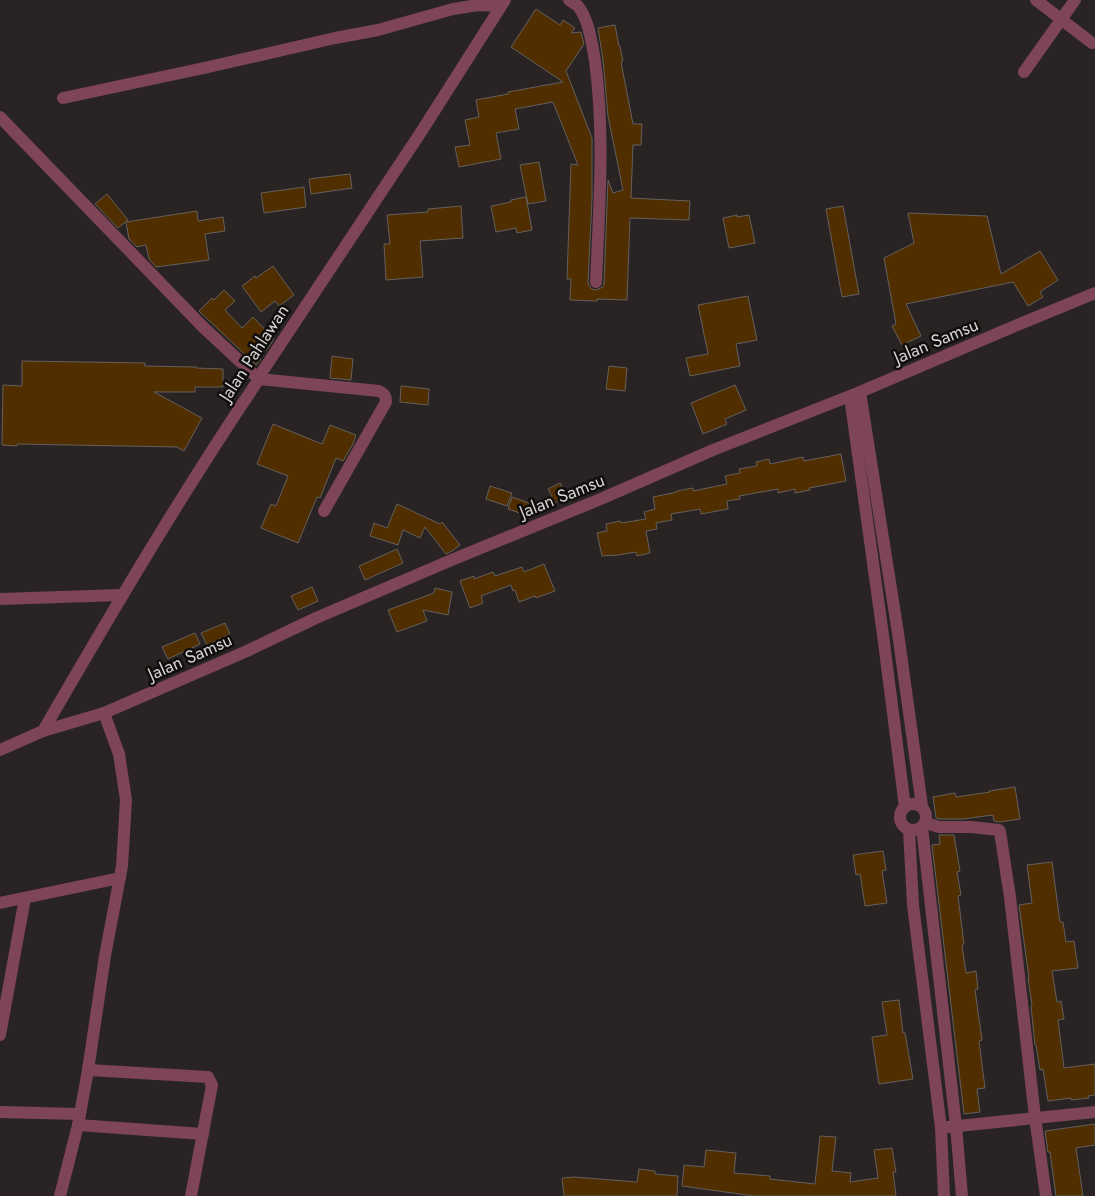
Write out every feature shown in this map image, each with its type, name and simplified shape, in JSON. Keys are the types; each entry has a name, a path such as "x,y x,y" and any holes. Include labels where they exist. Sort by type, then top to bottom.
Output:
{"street":[{"path":"569,0 578,5 588,24 597,75 600,177 596,282"},
{"path":"1036,0 1092,43"},
{"path":"1024,72 1075,0"},
{"path":"63,98 378,30 453,10 503,3"},
{"name":"Jalan Pahlawan","path":"43,731 121,595 223,432 423,129 503,3"},
{"path":"0,117 203,326 259,379 384,393 386,402 324,511"},
{"name":"Jalan Samsu","path":"0,750 43,731 104,713 454,558 602,498 713,450 855,395 1095,293"},
{"path":"855,395 898,633 922,806 927,817 924,825 962,1196"},
{"path":"855,395 904,807 900,818 902,824 910,830 918,829 924,825 971,827 999,830 1000,832 1010,897 1046,1196"},
{"path":"0,599 121,595"},
{"path":"883,635 898,633"},
{"path":"60,1196 79,1120 120,878 126,800 119,754 104,713"},
{"path":"904,807 913,804 922,806"},
{"path":"910,830 913,905 941,1128 944,1196"},
{"path":"0,903 120,878"},
{"path":"0,1035 25,898"},
{"path":"88,1070 208,1078 212,1085 191,1196"},
{"path":"0,1112 203,1134"},
{"path":"941,1128 1095,1112"}],"building":[{"path":"536,9 560,25 563,20 575,28 571,33 581,32 584,44 566,71 592,138 589,286 596,290 603,287 604,283 608,180 613,193 623,190 608,116 598,28 615,25 633,124 642,124 641,145 633,145 631,198 690,201 689,220 630,218 627,300 570,300 571,279 567,279 571,164 578,165 553,102 515,109 519,129 496,133 501,159 459,167 455,147 470,145 465,120 479,117 476,100 563,82 511,47"},
{"path":"539,162 546,201 528,204 520,165"},
{"path":"350,174 352,188 311,194 309,179"},
{"path":"304,187 306,207 264,213 261,193"},
{"path":"107,194 128,220 118,228 95,204"},
{"path":"526,197 532,230 517,233 516,228 496,232 491,206"},
{"path":"461,206 463,238 420,241 423,277 386,280 384,244 390,244 387,215 428,212 428,209"},
{"path":"843,206 859,294 842,297 826,209"},
{"path":"197,211 198,221 223,217 225,231 205,234 209,260 156,267 149,259 146,245 137,247 129,239 126,222"},
{"path":"908,213 987,216 1001,274 1040,251 1058,280 1040,292 1043,297 1028,306 1013,282 906,304 921,336 902,345 892,326 896,324 884,258 914,243"},
{"path":"737,215 737,217 749,215 755,243 729,248 723,218"},
{"path":"273,266 294,295 279,306 275,301 261,312 242,286"},
{"path":"224,290 235,301 225,310 242,328 253,317 274,339 259,357 261,359 256,365 199,311 212,298 214,300"},
{"path":"748,296 757,340 736,344 740,366 690,376 686,358 708,354 698,305"},
{"path":"332,356 353,359 351,380 330,378"},
{"path":"22,361 145,363 145,366 223,369 223,387 195,387 195,392 154,392 202,418 184,451 177,447 2,445 3,385 22,386"},
{"path":"609,366 627,368 625,391 606,389"},
{"path":"735,385 746,410 725,419 727,424 703,434 691,403"},
{"path":"401,386 429,389 428,405 400,402"},
{"path":"273,424 322,444 330,425 356,435 343,461 336,458 320,498 317,497 298,543 261,528 271,504 276,506 288,476 257,464"},
{"path":"841,454 846,481 809,488 810,490 795,493 795,489 778,493 778,489 739,496 740,499 727,501 728,509 701,514 700,509 671,514 672,520 656,523 657,529 646,531 650,553 637,556 636,552 602,556 597,533 607,531 606,524 646,519 644,512 655,509 653,497 693,488 693,491 727,484 725,476 740,473 739,469 757,466 756,462 769,459 770,464 803,457 804,461"},
{"path":"560,483 567,496 555,503 548,489"},
{"path":"490,486 512,493 507,506 486,499"},
{"path":"512,497 535,505 531,517 508,509"},
{"path":"397,504 440,524 442,522 460,545 446,554 425,527 420,538 403,530 398,545 370,536 374,523 387,528"},
{"path":"397,549 403,563 365,580 359,566"},
{"path":"544,564 555,591 519,602 511,585 481,596 483,603 470,608 460,581 474,576 474,579 493,572 495,576 522,567 524,572"},
{"path":"312,587 318,601 298,610 291,596"},
{"path":"435,588 452,592 448,615 423,610 427,621 397,632 388,610 434,593"},
{"path":"225,623 230,634 207,645 201,633"},
{"path":"195,633 200,644 168,659 162,647"},
{"path":"1015,787 1020,819 1000,822 994,821 993,815 963,819 936,818 933,797 955,793 956,797"},
{"path":"939,835 954,835 960,871 957,872 961,895 958,896 966,973 976,971 978,989 975,990 982,1040 979,1041 985,1088 977,1089 980,1112 964,1114 932,845 940,844"},
{"path":"883,851 886,870 882,871 887,903 865,906 860,874 856,875 853,855"},
{"path":"1052,862 1060,922 1063,922 1066,942 1074,941 1078,968 1052,971 1057,1002 1061,1001 1064,1019 1058,1020 1064,1068 1095,1064 1095,1095 1088,1096 1089,1098 1048,1101 1043,1069 1040,1070 1035,1045 1029,978 1019,905 1032,903 1027,865"},
{"path":"899,1000 903,1033 905,1033 913,1079 879,1084 872,1037 887,1035 882,1002"},
{"path":"1095,1124 1095,1145 1076,1148 1083,1196 1056,1196 1045,1131"},
{"path":"820,1136 836,1137 832,1171 851,1173 850,1182 878,1178 874,1150 892,1148 896,1172 893,1172 896,1196 754,1196 682,1186 684,1165 704,1167 706,1150 736,1153 734,1173 770,1176 770,1179 815,1184"},
{"path":"639,1169 655,1171 655,1174 678,1176 677,1196 564,1196 562,1178 574,1177 637,1182"}]}
